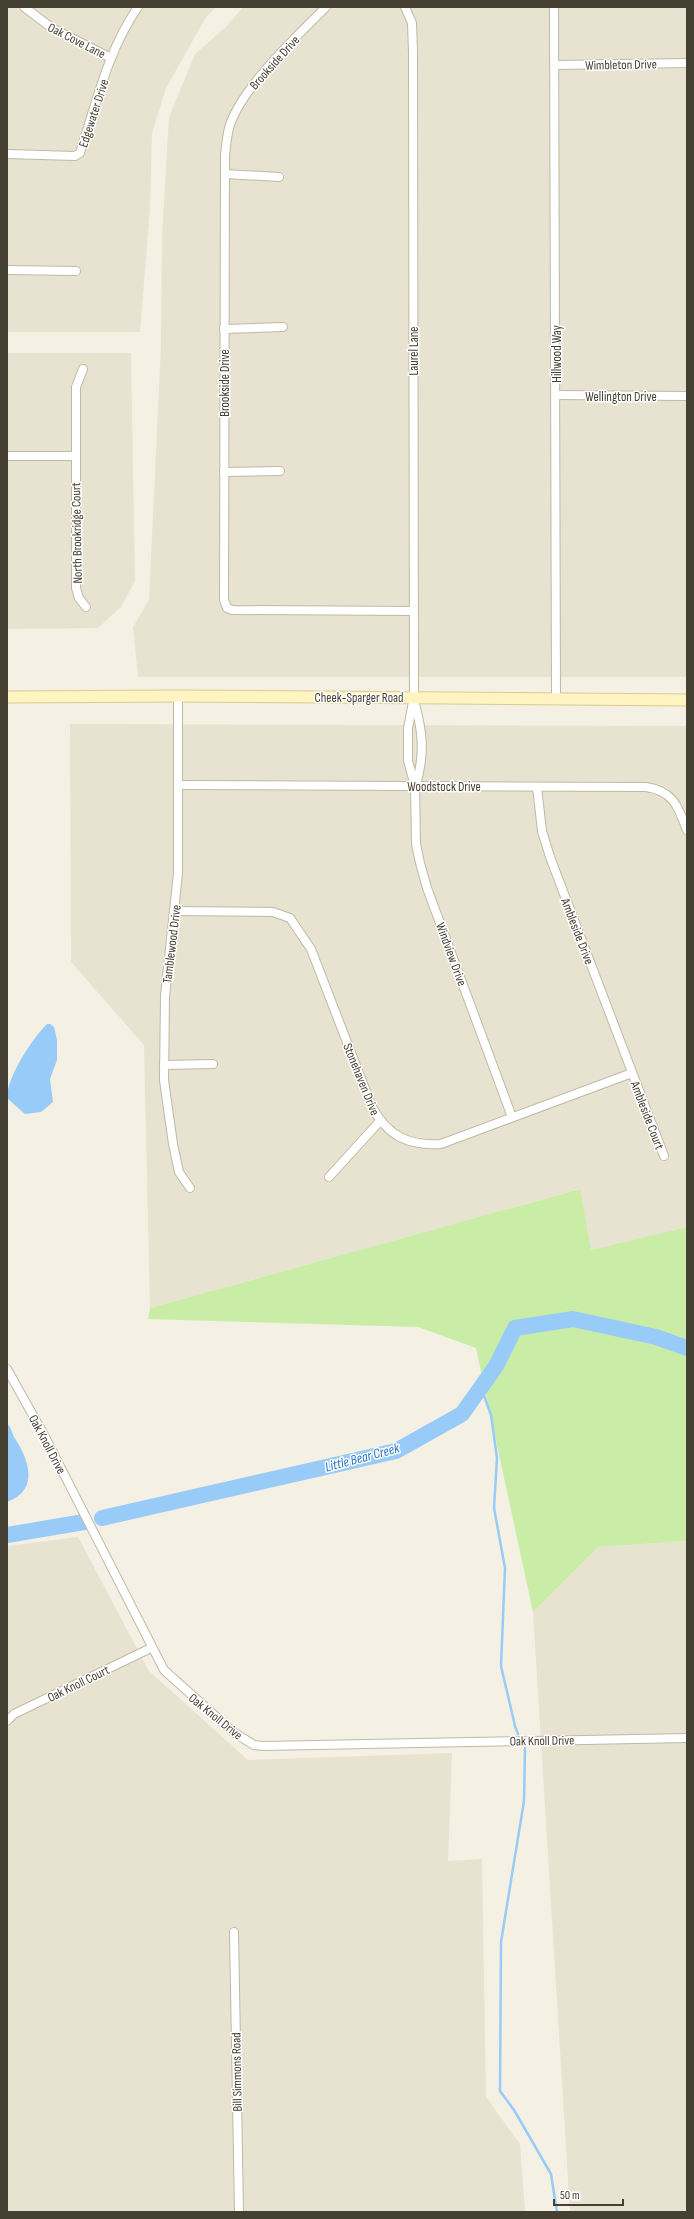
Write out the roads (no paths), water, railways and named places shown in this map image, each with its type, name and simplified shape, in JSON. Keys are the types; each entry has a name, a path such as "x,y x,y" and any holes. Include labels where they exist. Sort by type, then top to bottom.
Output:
{"main road":[{"name":"Cheek-Sparger Road","path":"7,704 30,696"},
{"name":"Cheek-Sparger Road","path":"7,697 178,696 687,700"}],"street":[{"name":"Oak Cove Lane","path":"24,7 52,28 111,58"},
{"name":"Edgewater Drive","path":"7,154 75,156 80,153 111,58 122,33 138,7"},
{"name":"Brookside Drive","path":"326,7 252,86 239,104 229,127 225,155 224,600 227,608 232,610 413,610"},
{"name":"Laurel Lane","path":"405,7 412,23 413,52 414,698"},
{"name":"Hillwood Way","path":"554,7 556,65 556,700"},
{"name":"Wimbleton Drive","path":"556,65 687,63"},
{"path":"225,174 279,177"},
{"path":"7,270 76,271"},
{"path":"224,329 283,327"},
{"name":"North Brookridge Court","path":"83,369 76,387 76,588 79,598 86,607"},
{"name":"Wellington Drive","path":"556,395 687,396"},
{"path":"7,456 76,456"},
{"path":"224,472 280,471"},
{"name":"Tamblewood Drive","path":"178,696 178,873 165,996 164,1065 167,1107 173,1144 179,1172 190,1188"},
{"name":"Windview Drive","path":"414,698 408,728 408,761 415,786 416,844 427,888 512,1117"},
{"name":"Windview Drive","path":"414,698 422,730 422,763 415,786"},
{"name":"Woodstock Drive","path":"178,786 415,786 661,789 671,798 687,830"},
{"name":"Ambleside Drive","path":"537,787 542,831 550,857 632,1073"},
{"name":"Stonehaven Drive","path":"175,911 273,912 290,918 311,949 372,1107 380,1121 399,1137 427,1145 441,1144 632,1073"},
{"path":"164,1065 213,1064"},
{"name":"Ambleside Court","path":"632,1073 664,1156"},
{"path":"329,1177 380,1121"},
{"name":"Oak Knoll Drive","path":"7,1369 45,1437 151,1648 164,1670 173,1680 233,1732 254,1745 687,1738"},
{"name":"Oak Knoll Court","path":"7,1721 14,1714 151,1648"},
{"name":"Bill Simmons Road","path":"234,1932 239,2212"}],"water":[{"path":"47,1024 54,1027 57,1040 57,1060 50,1079 53,1102 41,1112 25,1114 7,1098 8,1089 21,1059 34,1039"},
{"path":"7,1424 24,1455 27,1464 28,1482 24,1490 17,1497 7,1502"}],"waterway":[{"name":"Little Bear Creek","path":"102,1518 396,1451 462,1414 496,1366 515,1328 573,1319 656,1337 687,1348"},
{"path":"481,1387 491,1415 497,1458 494,1508 505,1568 501,1666 518,1734"},
{"name":"Little Bear Creek","path":"7,1535 84,1522"},
{"path":"525,1748 524,1801 501,1942 500,2091 514,2110 551,2174 557,2212"}]}
